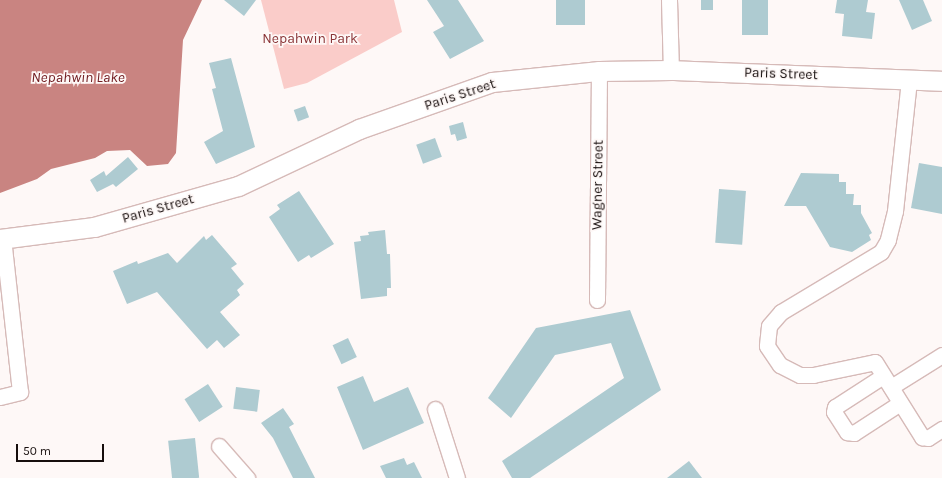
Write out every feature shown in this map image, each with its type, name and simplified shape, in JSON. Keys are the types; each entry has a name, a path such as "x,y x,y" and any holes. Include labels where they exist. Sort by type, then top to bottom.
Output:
{"main road":[{"name":"Paris Street","path":"1,239 94,227 238,186 359,129 492,82 598,71 671,70 942,81"}],"street":[{"path":"669,0 671,70"},
{"name":"Wagner Street","path":"597,300 598,71"},
{"path":"909,80 895,211 888,240 881,252 781,312 769,326 767,335 770,354 787,371 812,375 870,361 875,362 922,436 928,438 942,429"},
{"path":"0,397 20,392 1,239"},
{"path":"900,403 854,433 847,432 838,417 835,407 942,355"},
{"path":"435,409 457,478"},
{"path":"219,446 246,478"}],"green space":[{"name":"Nepahwin Park","path":"261,0 394,0 402,32 307,83 284,89"}],"water":[{"name":"Nepahwin Lake","path":"0,0 202,0 183,40 176,153 168,164 147,166 130,150 107,151 95,158 51,169 37,179 0,193"}],"building":[{"path":"224,0 256,0 244,16"},
{"path":"427,0 458,0 484,41 450,59 433,32 444,26"},
{"path":"556,0 585,0 585,25 556,25"},
{"path":"701,0 713,0 713,10 701,10"},
{"path":"742,0 768,0 768,35 742,35"},
{"path":"837,0 868,0 866,12 875,13 872,39 842,36 844,14 835,13"},
{"path":"899,0 923,0 932,21 912,30"},
{"path":"231,58 255,147 216,164 204,142 223,131 212,89 216,88 209,63"},
{"path":"305,106 309,117 298,121 294,110"},
{"path":"463,122 467,138 457,141 455,134 451,135 449,126"},
{"path":"435,138 442,157 423,164 416,145"},
{"path":"128,157 138,169 116,187 113,184 97,192 90,180 104,171 106,176"},
{"path":"919,163 942,167 942,214 911,208"},
{"path":"801,173 839,174 839,182 846,182 846,194 854,194 853,205 861,205 861,213 872,233 869,235 871,240 852,252 830,247 806,206 784,206"},
{"path":"719,189 746,191 742,245 715,243"},
{"path":"299,191 334,244 311,258 309,255 298,262 269,217 280,209 277,205"},
{"path":"385,230 387,254 390,254 391,288 387,288 387,296 361,299 354,242 361,241 360,236 369,235 368,232"},
{"path":"212,235 237,264 231,268 244,284 237,290 240,295 220,312 240,335 224,348 217,340 207,349 157,292 127,304 113,271 137,261 138,264 168,253 177,263 204,236 206,240"},
{"path":"630,310 661,390 530,478 512,478 502,461 624,378 611,343 555,355 511,418 488,398 536,328"},
{"path":"348,338 357,357 341,364 333,345"},
{"path":"363,376 374,402 408,387 424,423 363,450 337,387"},
{"path":"208,384 223,407 199,422 185,399"},
{"path":"236,387 260,390 257,412 233,409"},
{"path":"283,408 294,424 289,427 315,478 293,478 273,438 261,423"},
{"path":"195,438 199,478 172,478 168,441"},
{"path":"404,458 407,465 414,462 422,478 386,478 380,466"},
{"path":"689,461 702,478 667,478"}]}
